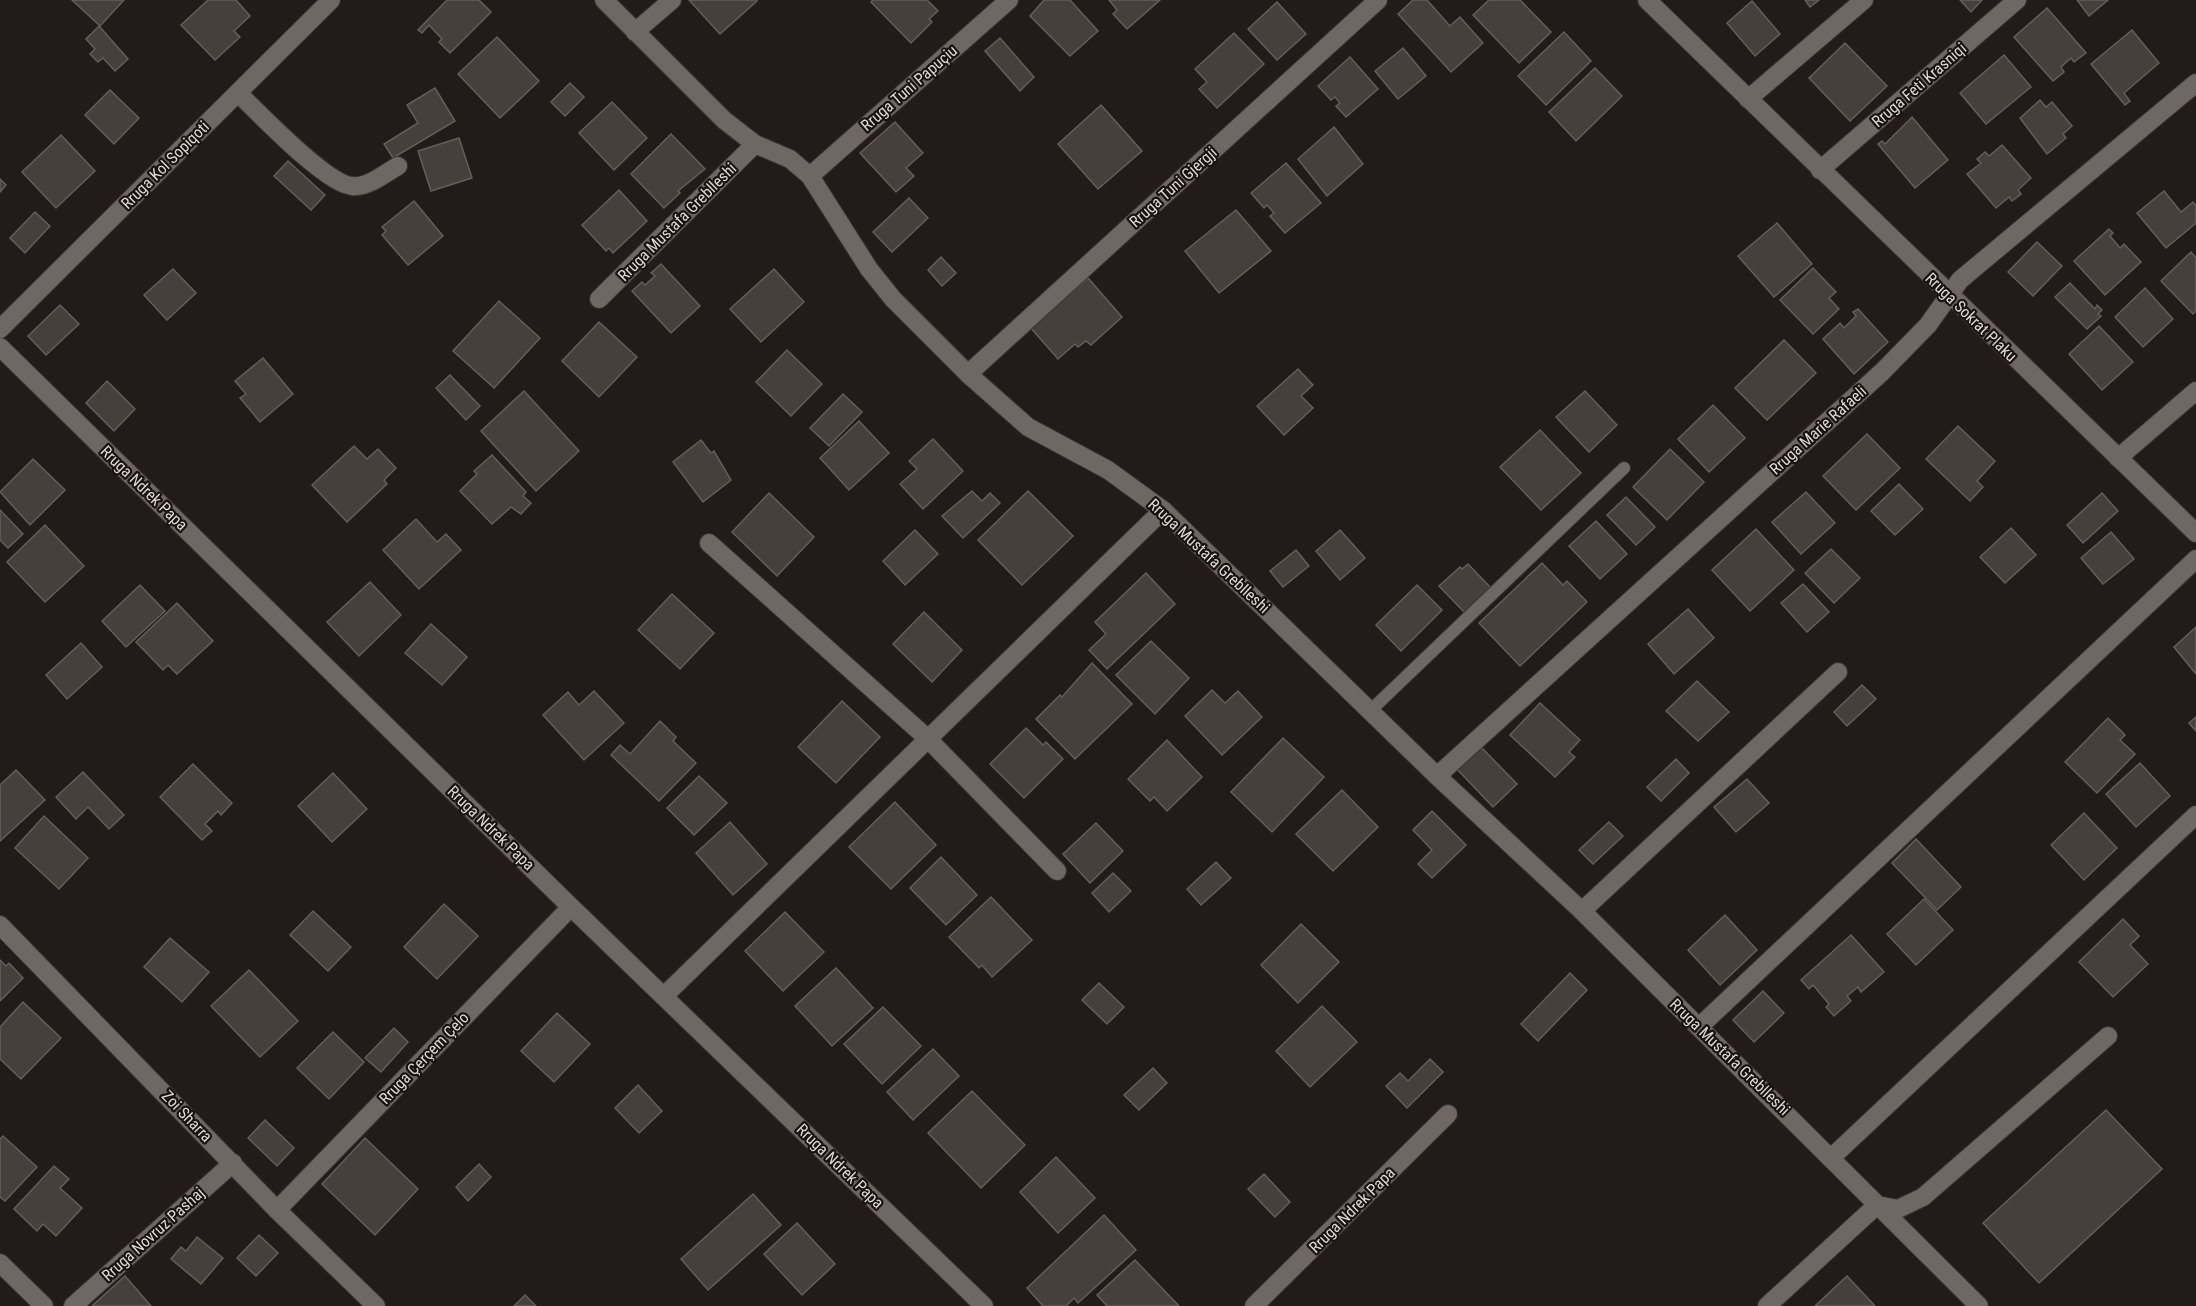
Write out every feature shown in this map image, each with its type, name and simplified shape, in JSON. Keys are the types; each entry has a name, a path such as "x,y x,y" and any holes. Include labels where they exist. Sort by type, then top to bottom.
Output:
{"street":[{"name":"Rruga Kol Sopiqoti","path":"0,329 331,0"},
{"name":"Rruga Mustafa Greblleshi","path":"604,0 694,93 755,144 790,159 810,176 881,284 968,374 1028,427 1108,470 1163,510 1437,776 1582,911 1832,1157 1979,1306"},
{"path":"635,32 672,0"},
{"name":"Rruga Tuni Papuçiu","path":"810,176 1009,0"},
{"name":"Rruga Tuni Gjergji","path":"968,374 1378,0"},
{"name":"Rruga Sokrat Plaku","path":"1647,0 1949,296 2196,533"},
{"path":"1748,99 1864,0"},
{"name":"Rruga Feti Krasniqi","path":"1820,170 2018,0"},
{"name":"Rruga Marie Rafaeli","path":"1437,776 1882,372 1928,325 1960,280 2196,83"},
{"path":"238,93 307,158 330,176 351,186 366,184 398,166"},
{"name":"Rruga Mustafa Greblleshi","path":"599,299 755,144"},
{"name":"Rruga Ndrek Papa","path":"0,347 571,907 984,1306"},
{"path":"2118,458 2196,391"},
{"path":"664,996 1163,510"},
{"path":"709,543 927,738 1058,871"},
{"path":"1699,1027 2196,560"},
{"path":"1582,911 1838,672"},
{"path":"1832,1157 2196,815"},
{"name":"Rruga Çerçem Çelo","path":"278,1210 571,907"},
{"name":"Zoi Sharra","path":"0,925 278,1210 376,1306"},
{"path":"1767,1306 1877,1205 1898,1209 1923,1197 2108,1036"},
{"name":"Rruga Ndrek Papa","path":"1254,1306 1448,1114"},
{"name":"Rruga Novruz Pashaj","path":"73,1306 233,1163"},
{"path":"0,1263 44,1306"}],"lane":[{"path":"1370,711 1624,468"}],"building":[{"path":"72,0 124,0 100,26"},
{"path":"208,0 236,0 250,16 234,31 240,37 215,60 181,25"},
{"path":"447,0 479,0 491,12 450,53 439,42 442,39 429,25 422,33 418,30"},
{"path":"689,0 756,0 757,1 720,34"},
{"path":"873,0 927,0 938,11 929,19 932,22 911,43 871,2"},
{"path":"1044,0 1070,0 1098,31 1070,56 1030,16"},
{"path":"1109,0 1160,0 1127,29 1113,14 1117,10"},
{"path":"1413,0 1427,0 1450,26 1460,17 1483,43 1451,72 1398,14"},
{"path":"1489,0 1520,0 1551,32 1519,63 1473,15"},
{"path":"1805,0 1819,0 1810,7"},
{"path":"1960,0 1982,0 1971,12"},
{"path":"2077,0 2108,0 2089,16"},
{"path":"1752,1 1780,34 1755,56 1727,23"},
{"path":"1277,2 1306,34 1277,60 1248,29"},
{"path":"2047,8 2086,53 2074,62 2071,58 2061,67 2064,72 2053,81 2014,37"},
{"path":"99,26 128,59 115,71 103,58 98,62 90,54 95,49 86,39"},
{"path":"2132,30 2159,63 2124,93 2130,101 2125,105 2091,64"},
{"path":"1564,32 1591,61 1546,105 1518,76"},
{"path":"1234,33 1264,64 1217,108 1199,89 1207,82 1195,69"},
{"path":"497,37 539,81 500,118 458,74"},
{"path":"1000,38 1034,77 1020,91 985,51"},
{"path":"1845,43 1887,86 1850,121 1809,78"},
{"path":"1403,48 1426,76 1398,99 1375,71"},
{"path":"2004,55 2031,87 1986,124 1960,93"},
{"path":"1350,57 1378,89 1346,117 1336,106 1340,103 1335,97 1331,100 1318,86"},
{"path":"1595,68 1622,96 1576,141 1549,112"},
{"path":"570,83 584,97 565,116 551,102"},
{"path":"435,88 455,121 393,158 384,144 418,123 407,105"},
{"path":"110,90 139,118 114,144 85,115"},
{"path":"2040,100 2046,107 2052,102 2072,126 2063,134 2066,138 2047,154 2020,118"},
{"path":"612,102 647,138 614,170 579,133"},
{"path":"1101,105 1142,151 1098,189 1058,144"},
{"path":"1912,117 1948,160 1915,188 1878,144 1882,141 1885,144"},
{"path":"895,122 923,153 906,168 914,176 896,192 860,153"},
{"path":"1334,127 1363,164 1327,196 1298,159"},
{"path":"671,134 705,169 678,191 680,193 664,208 631,174"},
{"path":"61,135 95,171 56,208 22,172"},
{"path":"459,138 472,178 431,191 418,151"},
{"path":"2002,145 2031,178 2018,190 2021,194 2012,201 2009,197 1996,208 1967,174 1981,163 1977,159 1985,152 1989,156"},
{"path":"288,161 325,195 311,210 274,176"},
{"path":"1286,163 1321,203 1285,233 1270,216 1274,213 1267,205 1264,208 1251,193"},
{"path":"0,179 6,185 0,192"},
{"path":"619,190 647,221 613,253 609,248 606,251 582,225"},
{"path":"2164,191 2181,212 2193,202 2196,206 2196,223 2166,248 2137,213"},
{"path":"909,198 928,218 892,252 873,232"},
{"path":"414,201 443,236 408,265 382,235 386,231 382,227"},
{"path":"1236,210 1271,251 1219,293 1185,251"},
{"path":"35,212 50,226 25,253 10,238"},
{"path":"1777,223 1812,264 1774,297 1738,256"},
{"path":"2109,229 2113,233 2110,236 2120,248 2124,244 2141,262 2105,295 2074,261"},
{"path":"2037,242 2062,266 2033,296 2008,272"},
{"path":"2191,252 2196,258 2196,311 2193,314 2161,281"},
{"path":"941,257 956,273 942,286 928,270"},
{"path":"661,264 700,306 671,333 632,291 642,282 645,285 655,276 651,273"},
{"path":"1813,268 1836,292 1829,298 1839,309 1813,334 1780,300"},
{"path":"173,269 196,293 167,320 144,295"},
{"path":"774,269 804,302 761,342 730,309"},
{"path":"1088,278 1122,317 1091,345 1086,341 1078,347 1075,344 1058,359 1030,327"},
{"path":"2070,283 2095,309 2097,305 2102,310 2098,314 2101,316 2087,329 2055,297"},
{"path":"2145,288 2173,319 2143,347 2115,317"},
{"path":"499,301 540,338 494,388 453,351"},
{"path":"60,305 79,324 46,355 28,336"},
{"path":"1858,309 1888,342 1854,374 1823,339 1840,323 1844,328 1856,316 1853,312"},
{"path":"599,322 637,357 599,397 562,361"},
{"path":"2099,326 2133,362 2102,390 2069,354"},
{"path":"1784,340 1816,373 1767,420 1735,388"},
{"path":"787,350 822,384 791,416 756,382"},
{"path":"263,358 293,394 260,422 240,398 246,394 235,381"},
{"path":"1298,369 1313,385 1301,396 1313,408 1284,435 1257,406"},
{"path":"450,375 480,406 466,420 436,388"},
{"path":"107,381 135,409 114,431 86,403"},
{"path":"524,391 579,451 536,491 481,431"},
{"path":"1585,391 1617,425 1589,452 1556,417"},
{"path":"843,394 862,412 829,446 810,428"},
{"path":"1713,405 1745,438 1709,472 1678,439"},
{"path":"859,421 889,453 849,490 820,458"},
{"path":"1958,426 1995,461 1977,481 1983,487 1970,501 1926,459"},
{"path":"1540,430 1581,473 1541,510 1500,467"},
{"path":"1867,434 1900,468 1856,510 1823,476"},
{"path":"933,439 963,471 923,509 900,484 917,469 909,461"},
{"path":"701,440 711,453 714,451 731,480 703,502 673,462"},
{"path":"354,446 367,459 378,449 396,468 384,480 387,484 347,522 312,485"},
{"path":"1670,449 1704,482 1667,520 1633,487"},
{"path":"492,455 526,492 523,496 531,503 521,514 511,507 492,524 460,491 477,474 474,471"},
{"path":"33,459 65,490 30,525 0,492"},
{"path":"1899,484 1923,509 1895,535 1871,511"},
{"path":"972,491 982,501 990,493 1000,503 963,538 942,516"},
{"path":"1028,491 1073,536 1022,585 978,540"},
{"path":"1806,492 1835,523 1801,554 1772,522"},
{"path":"769,493 814,537 777,576 732,532"},
{"path":"2102,493 2118,511 2083,543 2067,525"},
{"path":"1626,497 1655,527 1636,545 1607,515"},
{"path":"0,510 23,534 8,548 0,540"},
{"path":"416,519 437,542 446,534 461,550 419,589 383,550"},
{"path":"1596,521 1627,554 1600,579 1569,546"},
{"path":"45,525 84,566 45,602 7,562"},
{"path":"2011,528 2036,555 2005,583 1980,557"},
{"path":"1756,529 1794,570 1750,611 1712,570"},
{"path":"915,530 938,554 905,585 883,561"},
{"path":"1340,530 1365,558 1340,580 1316,551"},
{"path":"2111,532 2134,559 2103,584 2081,558"},
{"path":"1831,549 1860,578 1834,603 1805,573"},
{"path":"1296,550 1309,566 1283,587 1270,571"},
{"path":"1542,563 1563,585 1567,581 1587,602 1520,666 1479,623"},
{"path":"1468,564 1491,588 1465,613 1439,586 1460,567 1462,569"},
{"path":"1146,573 1175,604 1107,669 1089,650 1106,634 1095,622"},
{"path":"370,582 401,615 359,656 327,622"},
{"path":"1803,584 1829,612 1807,632 1781,603"},
{"path":"140,585 165,611 126,647 102,621"},
{"path":"1417,585 1442,610 1401,651 1376,625"},
{"path":"672,594 714,633 680,669 638,630"},
{"path":"177,603 213,641 177,674 168,665 163,670 136,642"},
{"path":"1688,609 1714,638 1674,674 1648,644"},
{"path":"924,612 962,650 932,682 893,644"},
{"path":"431,624 467,657 442,685 405,653"},
{"path":"2196,627 2196,674 2174,647"},
{"path":"1151,641 1189,678 1155,714 1116,675"},
{"path":"81,643 102,667 67,699 46,675"},
{"path":"1092,663 1132,704 1075,759 1036,719 1060,695 1062,697"},
{"path":"1697,681 1729,712 1698,741 1666,711"},
{"path":"1862,685 1876,699 1847,726 1834,712"},
{"path":"1212,690 1225,703 1238,691 1262,717 1222,755 1185,716"},
{"path":"594,691 624,723 584,760 543,715 568,692 579,705"},
{"path":"842,701 880,737 836,783 798,747"},
{"path":"1540,703 1580,740 1569,752 1575,757 1555,777 1510,735"},
{"path":"2196,717 2196,731 2189,723"},
{"path":"2108,718 2125,735 2120,740 2135,754 2097,793 2065,762"},
{"path":"660,721 676,737 673,741 696,763 659,801 611,755 620,745 630,754"},
{"path":"1026,728 1043,745 1046,742 1063,759 1024,798 990,764"},
{"path":"1283,738 1324,777 1272,832 1231,792"},
{"path":"1167,740 1202,777 1167,811 1154,797 1150,801 1128,779"},
{"path":"1480,746 1517,784 1493,807 1456,768"},
{"path":"1676,759 1689,773 1661,801 1647,787"},
{"path":"2140,763 2170,796 2136,827 2106,794"},
{"path":"193,764 232,803 221,815 218,811 205,824 212,831 202,840 160,797"},
{"path":"16,770 45,800 0,841 0,785"},
{"path":"83,772 124,815 109,829 88,807 76,819 56,797"},
{"path":"333,773 367,809 332,842 298,806"},
{"path":"699,776 727,803 694,835 667,808"},
{"path":"1747,779 1769,803 1736,832 1714,807"},
{"path":"1342,790 1378,827 1333,871 1296,834"},
{"path":"895,802 936,845 891,889 849,847"},
{"path":"1432,811 1466,845 1432,878 1418,864 1432,850 1413,830"},
{"path":"2084,813 2117,848 2084,880 2051,845"},
{"path":"44,816 88,858 59,889 15,848"},
{"path":"730,822 767,864 733,895 696,853"},
{"path":"1609,822 1623,836 1593,864 1579,850"},
{"path":"1096,823 1123,851 1090,883 1063,854"},
{"path":"1916,839 1961,887 1937,910 1892,863"},
{"path":"941,857 977,895 946,925 910,888"},
{"path":"1216,862 1231,878 1201,905 1187,889"},
{"path":"1113,873 1131,891 1109,912 1092,893"},
{"path":"991,897 1032,940 992,977 982,965 979,968 949,937"},
{"path":"1924,899 1953,930 1916,965 1887,934"},
{"path":"444,904 478,936 437,979 404,947"},
{"path":"313,911 351,947 328,971 290,935"},
{"path":"785,912 824,952 783,991 745,951"},
{"path":"1725,915 1757,950 1720,985 1688,950"},
{"path":"2123,919 2139,936 2130,945 2148,964 2113,997 2079,962"},
{"path":"1301,924 1339,962 1298,1003 1261,965"},
{"path":"1851,935 1884,972 1861,992 1858,987 1847,996 1851,1001 1834,1016 1826,1007 1829,1004 1813,985 1809,989 1801,980"},
{"path":"170,938 209,972 182,1002 144,967"},
{"path":"0,960 6,966 9,963 23,978 0,1001"},
{"path":"836,968 873,1008 832,1046 795,1006"},
{"path":"249,970 298,1021 260,1057 211,1006"},
{"path":"1570,973 1587,990 1538,1041 1521,1024"},
{"path":"1099,983 1124,1007 1107,1024 1082,1000"},
{"path":"1763,991 1784,1013 1754,1042 1733,1020"},
{"path":"23,1002 61,1038 21,1079 0,1059 0,1027"},
{"path":"1322,1006 1357,1042 1310,1087 1276,1051"},
{"path":"883,1007 921,1046 882,1084 844,1044"},
{"path":"557,1013 590,1044 554,1082 521,1051"},
{"path":"394,1028 408,1042 381,1072 365,1058"},
{"path":"333,1032 364,1062 329,1099 297,1068"},
{"path":"933,1049 959,1076 913,1120 887,1092"},
{"path":"1430,1059 1443,1072 1407,1108 1386,1086 1400,1073 1408,1081"},
{"path":"1153,1068 1167,1083 1139,1110 1124,1095"},
{"path":"638,1085 662,1111 639,1133 615,1108"},
{"path":"972,1091 1025,1145 981,1188 928,1133"},
{"path":"2106,1110 2162,1169 2039,1283 1983,1223"},
{"path":"265,1120 294,1148 277,1166 248,1138"},
{"path":"3,1136 37,1167 5,1201 0,1197 0,1139"},
{"path":"365,1138 418,1189 375,1235 322,1184"},
{"path":"1056,1157 1095,1198 1058,1233 1020,1192"},
{"path":"479,1164 491,1177 468,1201 456,1187"},
{"path":"54,1166 69,1179 60,1188 82,1208 56,1236 43,1224 37,1231 14,1209"},
{"path":"1264,1174 1290,1202 1275,1217 1248,1189"},
{"path":"753,1194 781,1225 708,1290 681,1259"},
{"path":"1104,1215 1136,1250 1078,1303 1074,1298 1066,1306 1043,1306 1027,1288"},
{"path":"797,1223 835,1264 802,1295 764,1254"},
{"path":"259,1235 278,1253 256,1276 237,1258"},
{"path":"197,1237 223,1258 201,1284 171,1259 181,1247 186,1251"},
{"path":"1135,1260 1179,1306 1107,1306 1097,1295"},
{"path":"125,1276 151,1306 92,1306"},
{"path":"1847,1276 1875,1306 1815,1306"},
{"path":"525,1295 536,1306 514,1306"}]}
